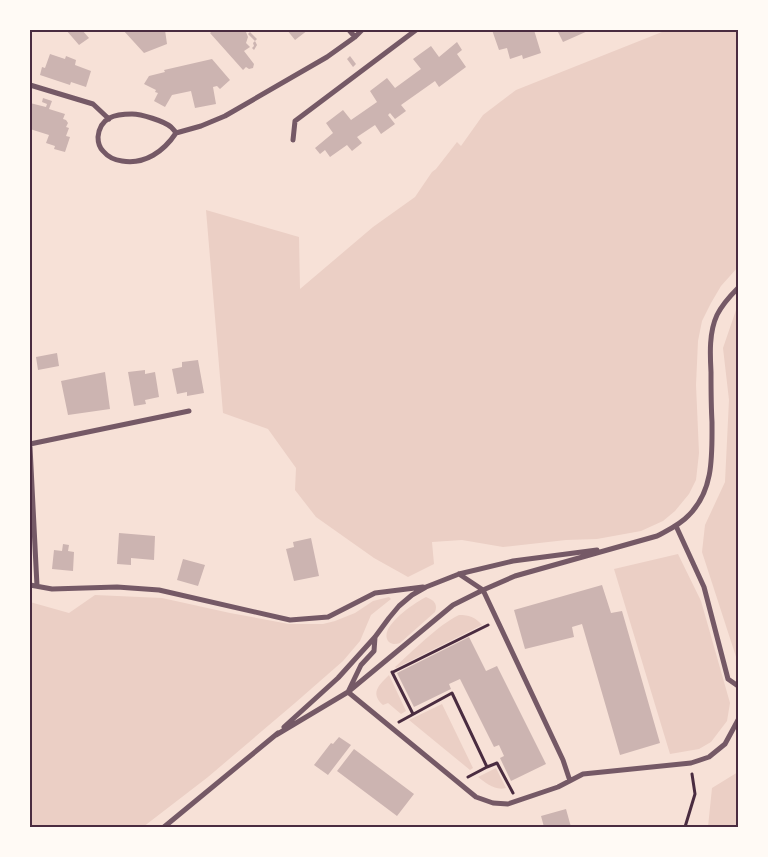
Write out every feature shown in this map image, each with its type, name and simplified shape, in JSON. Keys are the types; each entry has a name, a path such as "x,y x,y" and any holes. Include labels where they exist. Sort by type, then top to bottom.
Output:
{"street":[{"path":"349,30 355,37"},
{"path":"176,133 171,126 138,114 120,114 102,124 98,141 102,150 112,159 129,162 143,160 157,153 170,142 176,133 201,126 225,116 314,64 355,37 362,30"},
{"path":"293,140 295,121 416,30"},
{"path":"30,85 93,104 109,119"},
{"path":"276,735 348,692 454,605 515,576 657,536 676,526 689,516 700,502 711,470 710,352 712,333 717,316 730,296 738,288"},
{"path":"37,586 30,446 189,411"},
{"path":"676,526 704,588 728,679 738,686"},
{"path":"164,827 276,735 338,678 399,606 412,595 426,587 459,574 513,562 618,547"},
{"path":"459,574 483,590 563,760 570,781"},
{"path":"30,585 52,589 118,587 159,590 290,620 328,617 375,593 426,587"},
{"path":"348,692 361,665 374,651 374,637"},
{"path":"348,692 476,797 493,803 508,804 558,786 583,774 691,764 709,757 725,744 738,720"}],"path":[{"path":"483,627 392,672 413,714 452,693 487,767"},
{"path":"459,782 497,763 517,801"},
{"path":"685,827 695,794 691,764"}],"shaded area":[{"path":"667,30 738,30 738,267 721,286 711,303 702,321 698,341 696,385 699,453 696,480 689,494 675,511 663,521 641,531 597,539 566,540 503,547 462,540 432,542 434,564 408,577 374,558 316,517 295,490 296,468 268,429 223,413 206,210 299,237 300,289 373,227 415,197 432,172 457,142 461,146 483,115 516,90"},
{"path":"738,308 738,663 702,552 705,525 725,482 729,400 723,348"},
{"path":"678,554 701,601 730,703 727,721 711,742 699,749 670,754 614,569"},
{"path":"95,595 162,598 289,624 323,624 355,613 373,601 389,597 391,599 371,615 360,641 343,661 208,777 143,827 30,827 30,602 69,613"},
{"path":"426,597 435,603 435,612 400,643 393,644 389,642 386,636 392,623 406,610"},
{"path":"459,615 472,617 482,625 395,667 434,632"},
{"path":"389,675 406,711 401,714 388,703 383,705 377,697 377,689"},
{"path":"442,704 473,768 470,770 409,720"},
{"path":"496,768 506,788 494,787 478,777"},
{"path":"738,772 738,827 708,827 712,788"}],"building":[{"path":"66,30 82,30 89,38 79,45"},
{"path":"123,30 165,30 167,44 144,53"},
{"path":"213,30 243,30 246,32 248,37 246,43 250,47 244,51 254,64 253,68 249,69 246,67 243,70 210,33"},
{"path":"287,30 308,30 295,40"},
{"path":"492,30 534,30 541,53 523,59 522,55 510,59 507,48 499,50"},
{"path":"557,30 590,30 563,42"},
{"path":"250,32 257,39 255,41 248,34"},
{"path":"255,41 257,45 254,50 252,48"},
{"path":"457,42 462,50 457,54 466,67 439,87 435,81 401,105 406,111 395,119 390,113 388,115 395,124 381,134 375,125 357,137 362,143 352,151 347,145 330,157 325,150 320,154 315,148 333,133 326,123 343,110 351,120 377,102 370,91 387,78 395,88 421,69 413,59 431,46 439,57"},
{"path":"50,54 65,59 66,56 76,60 75,65 91,71 86,87 71,82 70,85 40,75 42,67 45,68"},
{"path":"350,56 356,64 353,67 347,59"},
{"path":"212,59 230,80 220,89 217,86 213,87 216,104 195,108 191,91 172,95 165,107 154,101 158,93 155,92 156,90 144,84 149,76 165,72 164,70"},
{"path":"43,98 52,101 49,109 65,114 63,119 68,123 66,127 69,128 66,136 70,137 65,152 54,149 55,146 46,143 49,135 30,129 30,103 46,107 47,104 42,102"},
{"path":"57,353 59,366 38,370 36,357"},
{"path":"198,360 204,393 187,396 187,392 177,394 172,369 182,367 182,362"},
{"path":"145,370 145,374 155,372 159,397 145,400 146,404 134,406 128,372"},
{"path":"105,372 110,409 68,415 61,381"},
{"path":"119,533 155,536 154,560 131,558 131,565 117,564"},
{"path":"311,538 319,576 294,581 286,549 294,547 293,542"},
{"path":"63,544 69,545 68,551 74,552 73,571 52,569 54,550 62,551"},
{"path":"183,559 205,565 198,586 177,580"},
{"path":"602,585 611,613 622,611 660,743 620,755 582,624 572,627 574,637 525,649 514,610"},
{"path":"469,637 486,671 497,666 546,764 511,781 500,758 504,756 499,745 494,747 460,679 449,684 451,689 414,707 397,673"},
{"path":"339,737 351,745 328,775 314,765 331,743 333,744"},
{"path":"354,749 414,794 397,816 337,771"},
{"path":"566,809 571,827 544,827 541,816"}]}
